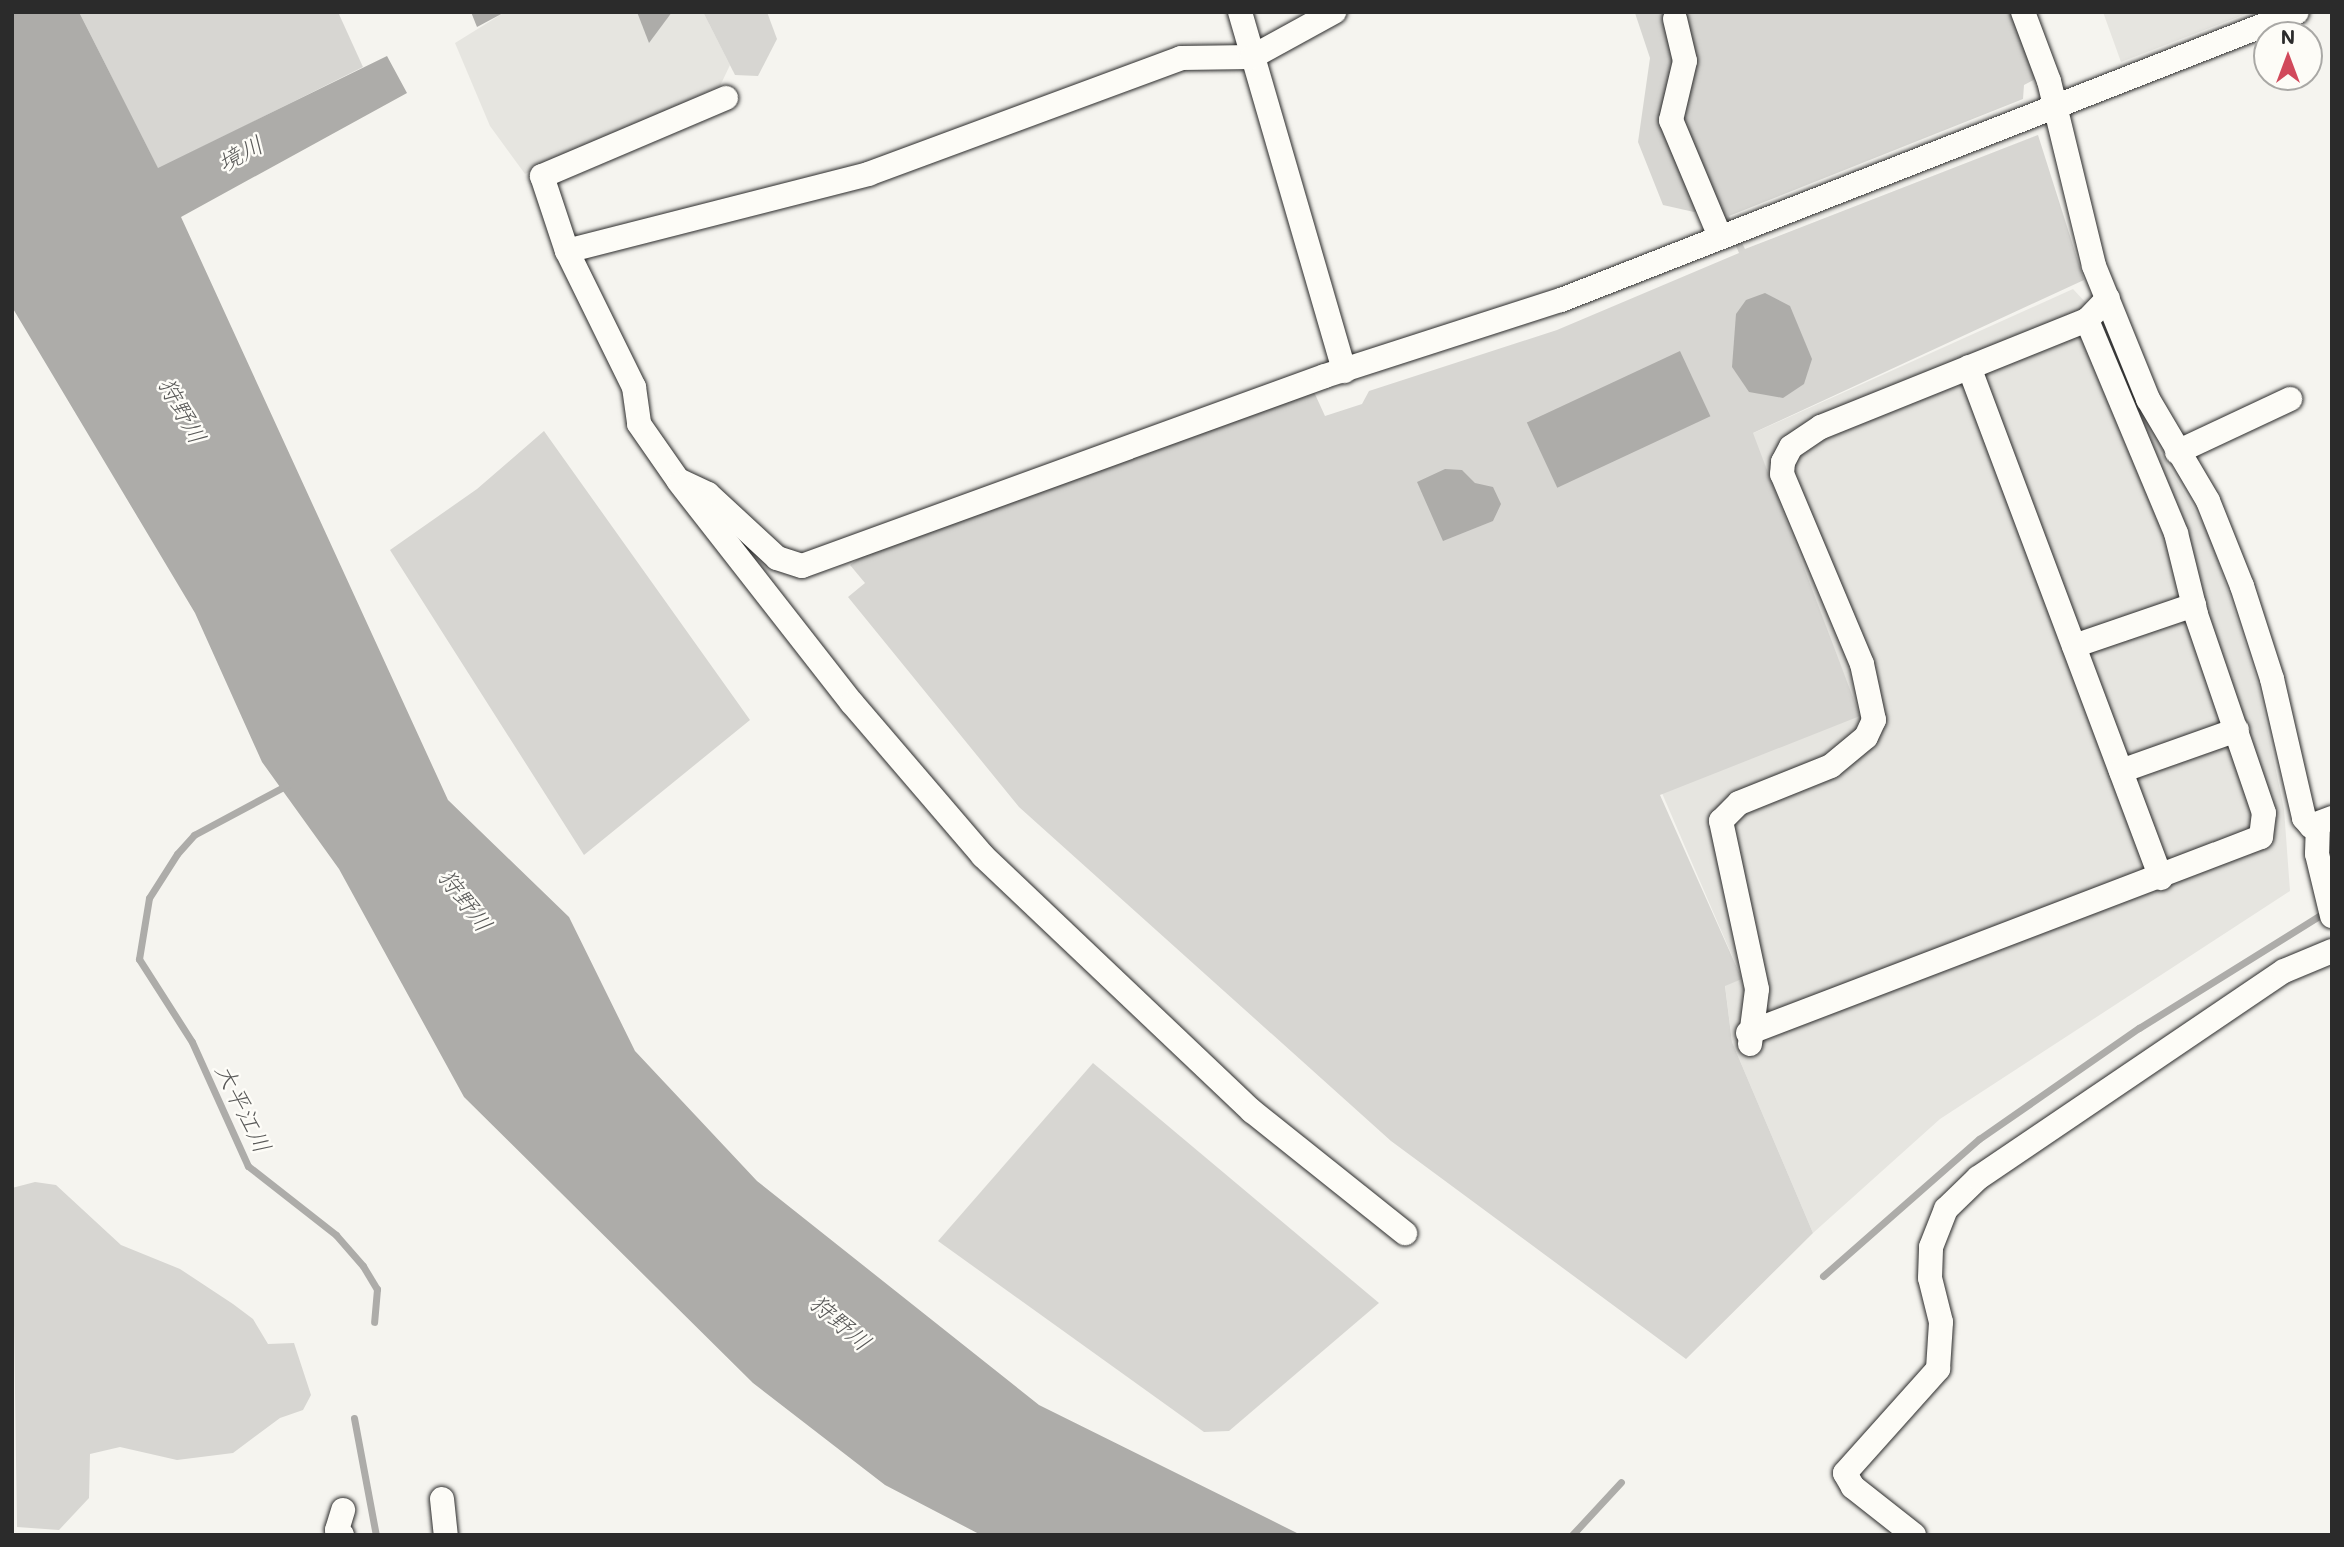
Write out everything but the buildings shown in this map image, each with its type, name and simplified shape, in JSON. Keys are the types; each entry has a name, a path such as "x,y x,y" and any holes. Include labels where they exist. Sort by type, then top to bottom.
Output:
{"street":[{"path":"1240,12 1344,371"},
{"path":"567,251 878,171 1181,58 1252,57 1334,12"},
{"path":"2023,12 2053,103 2108,298 2177,452 2221,529 2272,679 2306,825 2325,821 2321,872 2332,916"},
{"path":"678,480 708,494 777,558 802,566 1344,371 1561,300 1719,234 2053,103 2297,12"},
{"path":"1675,19 1685,61 1671,120 1719,234"},
{"path":"726,98 542,176 567,251 634,387 639,424 678,480 852,703 983,856 1252,1111 1405,1233"},
{"path":"2087,320 2176,533 2194,605 2264,813 2261,836 2161,878 1749,1039 1757,989 1721,821 1739,803 1831,766 1866,737 1874,720 1862,664 1782,474 1783,462 1791,447 1821,427 2087,320 2108,298"},
{"path":"1969,368 2161,878"},
{"path":"2177,452 2290,399"},
{"path":"2074,646 2194,605"},
{"path":"2121,771 2237,730"},
{"path":"1914,1535 1853,1487 1845,1473 1938,1369 1941,1322 1930,1278 1931,1247 1947,1209 1979,1178 2284,971 2332,951"},
{"path":"442,1499 446,1535"}],"shaded area":[{"path":"79,12 338,12 363,67 158,169"},
{"path":"505,12 703,12 730,65 720,86 525,174 490,126 455,43"},
{"path":"703,12 767,12 777,39 758,76 735,75"},
{"path":"2013,12 2039,77 2024,85 2023,99 1729,216 1745,249 2038,135 2084,280 1753,433 1860,716 1660,795 1742,979 1725,986 1732,1042 1813,1233 1686,1359 1391,1141 1019,807 848,597 865,583 850,565 868,552 1314,392 1325,416 1362,404 1369,391 1557,330 1739,253 1718,205 1694,212 1663,205 1638,142 1650,58 1635,13"},
{"path":"2103,12 2251,12 2121,62"},
{"path":"2073,289 2116,335 2165,448 2161,453 2209,534 2258,684 2284,809 2290,891 1940,1119 1813,1233 1732,1042 1725,985 1742,979 1547,526"},
{"path":"544,431 750,720 584,855 390,550 477,489"},
{"path":"1093,1063 1379,1303 1229,1431 1204,1432 938,1241"},
{"path":"35,1182 56,1185 121,1245 180,1269 233,1304 253,1319 268,1344 294,1343 311,1395 303,1410 280,1418 233,1453 177,1460 120,1447 90,1454 89,1498 59,1530 17,1527 12,1188"}],"water":[{"path":"12,12 79,12 158,168 387,56 407,93 181,217 448,800 569,917 635,1051 757,1181 1039,1405 1301,1535 981,1535 885,1485 753,1383 464,1097 339,869 262,762 195,613 12,307"},
{"path":"471,12 505,12 477,27"},
{"path":"637,12 672,12 649,43"},
{"path":"1765,293 1790,306 1812,359 1804,384 1783,398 1749,392 1732,367 1736,314 1746,300"},
{"path":"1680,351 1710,416 1557,488 1527,422"},
{"path":"1445,469 1462,470 1475,483 1493,487 1501,504 1493,521 1443,541 1417,482"}],"waterway":[{"name":"大平江川","path":"289,784 194,835 177,854 149,898 139,959 192,1042 248,1166 336,1235 363,1266 377,1289 374,1322"},
{"path":"1823,1276 1979,1139 2139,1028 2325,912"},
{"name":"大平江川","path":"354,1418 376,1535"},
{"path":"1572,1535 1621,1482"}],"water label":[{"name":"境川","path":"240,153"},
{"name":"狩野川","path":"183,410"},
{"name":"狩野川","path":"466,900"},
{"name":"狩野川","path":"841,1322"}]}
